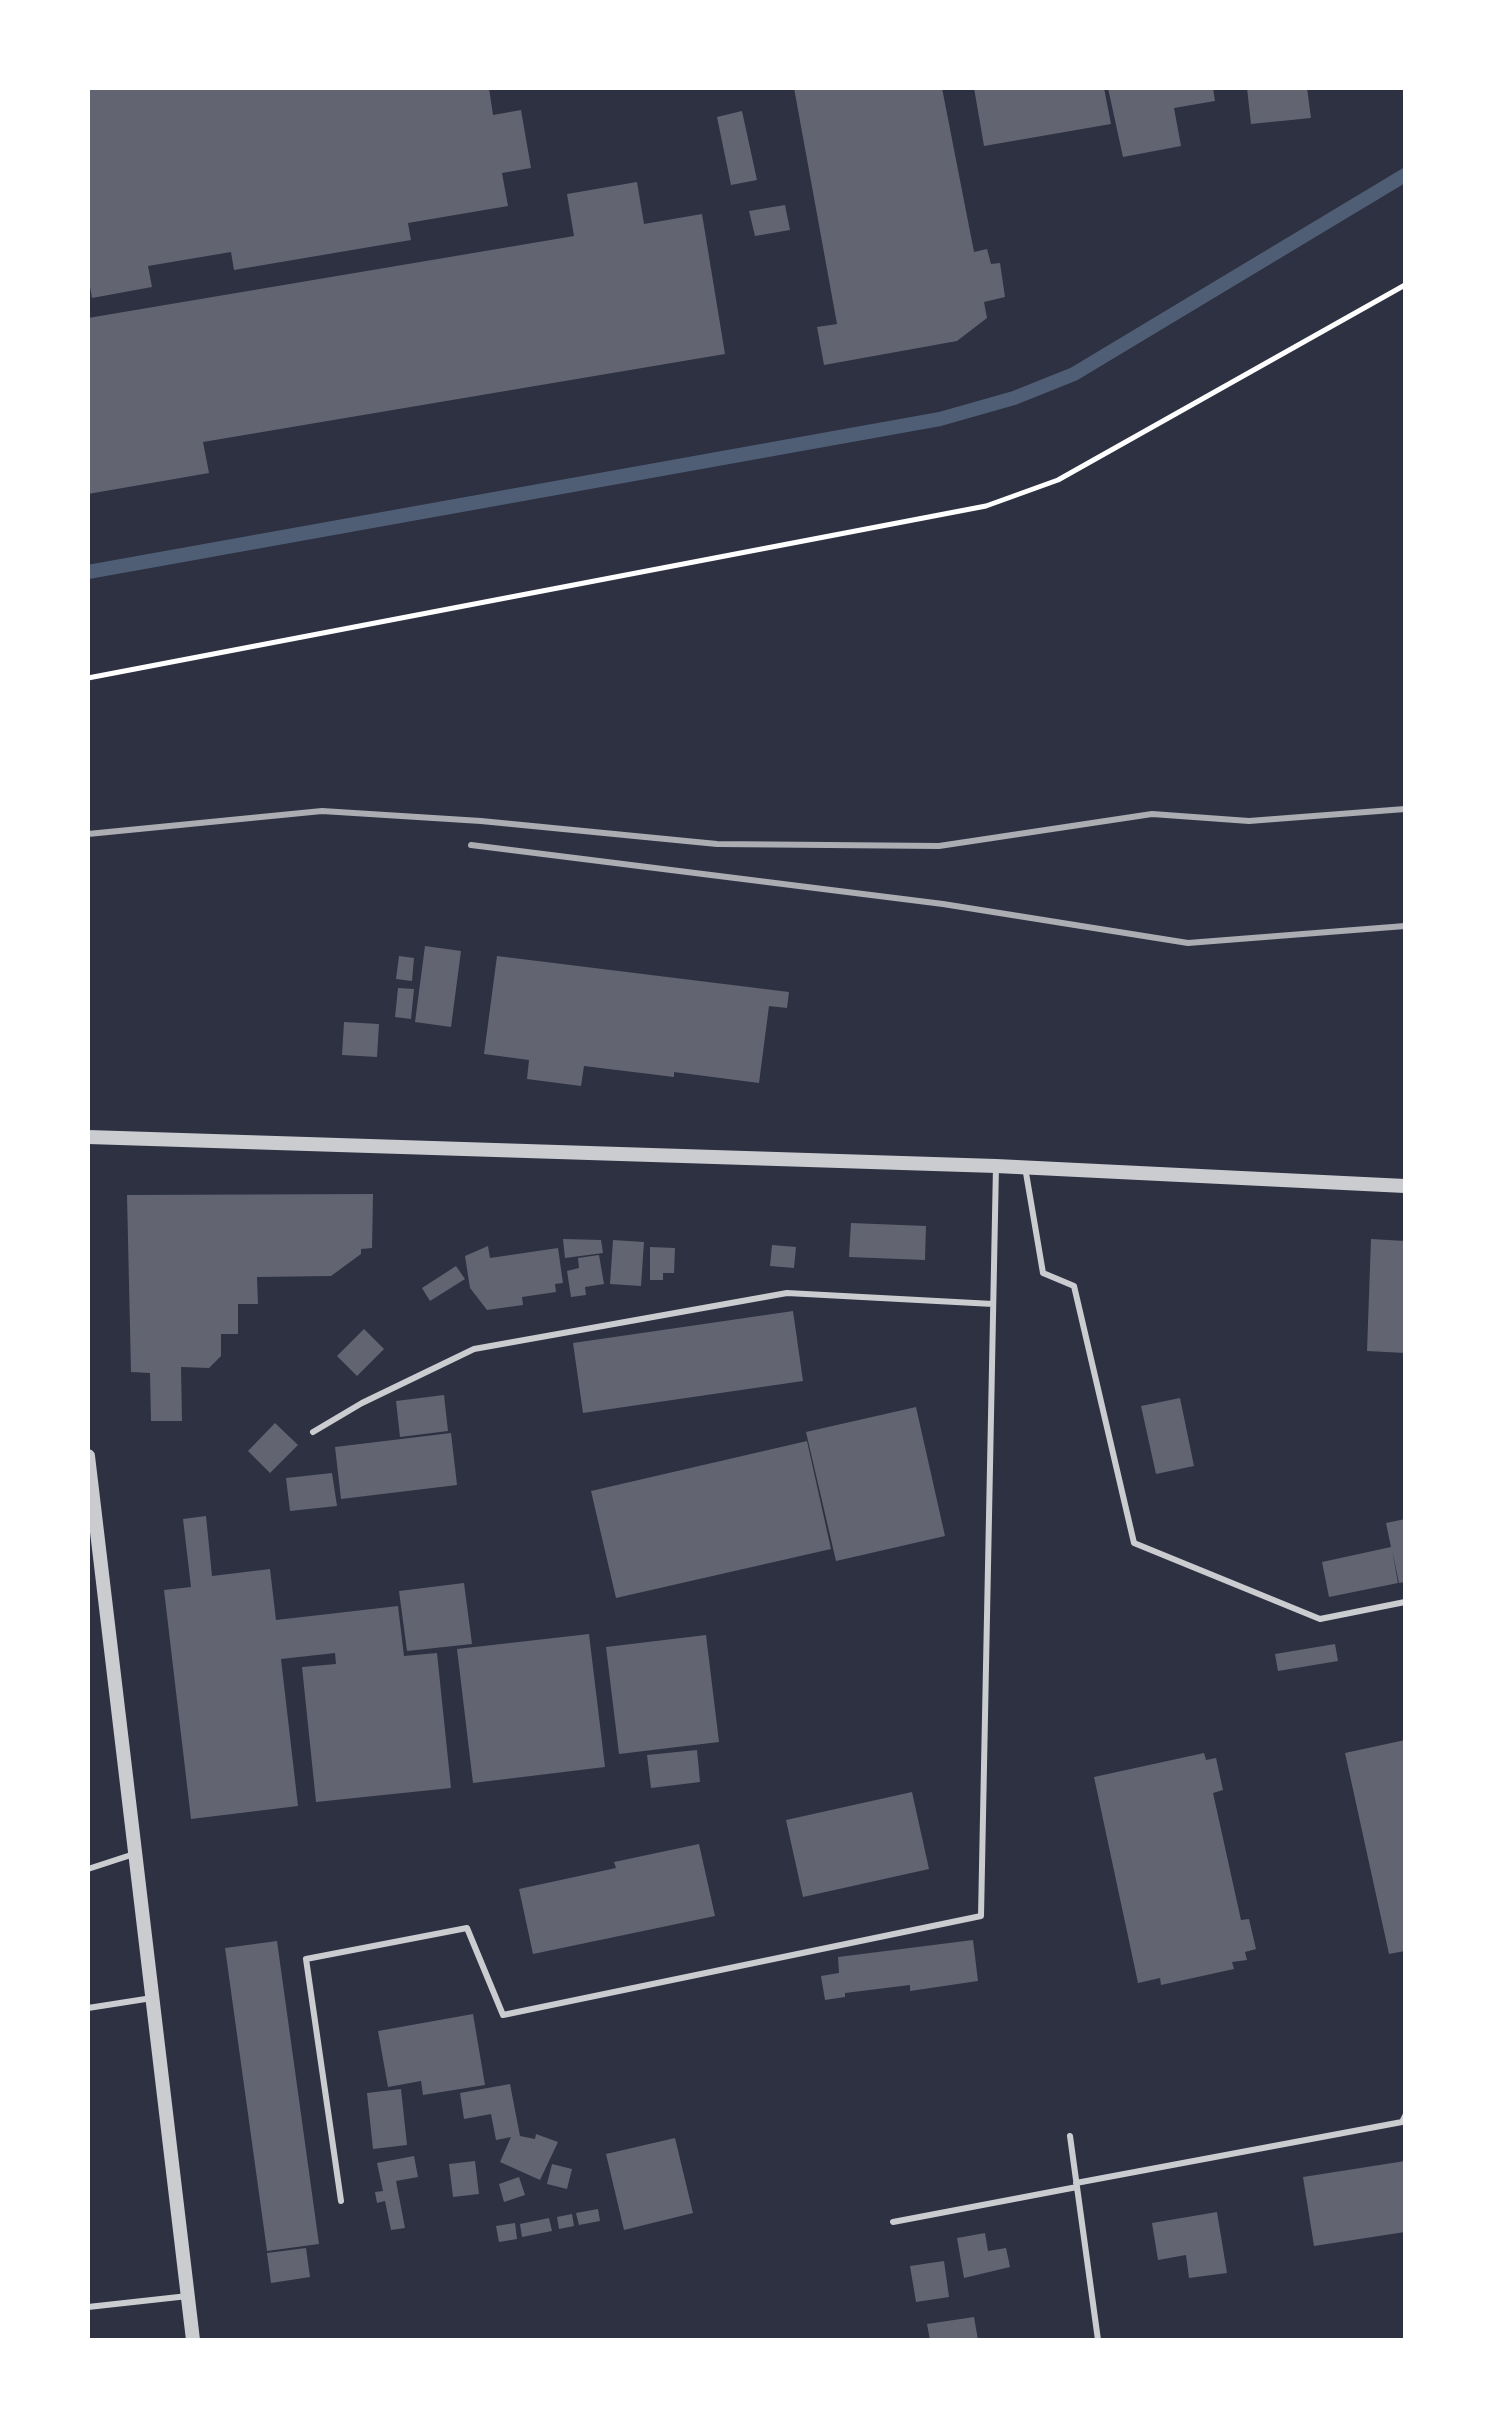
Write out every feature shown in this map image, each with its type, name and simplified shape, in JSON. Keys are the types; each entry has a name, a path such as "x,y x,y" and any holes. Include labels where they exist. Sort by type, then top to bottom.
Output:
{"street":[{"path":"88,1137 1025,1167 1405,1186"},
{"path":"88,1456 193,2340"}],"lane":[{"path":"341,2201 306,1959 467,1928 503,2015 981,1916 996,1166"},
{"path":"1025,1167 1043,1273 1074,1286 1134,1543 1320,1619 1405,1602"},
{"path":"313,1432 362,1403 474,1349 787,1293 993,1304"},
{"path":"88,1869 136,1854"},
{"path":"88,2008 153,1998"},
{"path":"893,2222 1402,2122 1405,2116"},
{"path":"1070,2136 1098,2340"},
{"path":"88,2307 188,2296"}],"path":[{"path":"88,678 986,506 1058,480 1405,285"}],"building":[{"path":"88,88 489,88 493,115 521,110 531,168 502,173 508,206 408,223 411,240 234,270 231,252 148,266 152,287 92,298 88,276"},
{"path":"794,88 942,88 974,252 987,249 991,264 1000,263 1005,297 984,302 987,318 957,341 824,365 817,327 837,324"},
{"path":"974,88 1104,88 1111,124 984,146"},
{"path":"1108,88 1213,88 1215,101 1174,108 1181,146 1123,157"},
{"path":"1247,88 1307,88 1311,118 1251,124"},
{"path":"742,111 757,180 731,185 717,117"},
{"path":"637,182 644,224 702,214 725,354 203,442 209,473 88,494 88,318 574,236 567,194"},
{"path":"785,205 790,230 755,236 749,211"},
{"path":"425,946 461,951 451,1027 415,1022"},
{"path":"399,956 414,958 412,981 396,979"},
{"path":"497,956 789,992 787,1008 769,1006 759,1083 674,1072 674,1077 584,1066 581,1086 527,1079 529,1060 484,1054"},
{"path":"398,988 414,989 411,1019 395,1017"},
{"path":"344,1022 379,1024 377,1057 342,1055"},
{"path":"373,1194 372,1248 361,1249 361,1254 331,1276 257,1277 258,1304 238,1304 238,1334 221,1334 221,1356 209,1368 181,1367 182,1421 151,1421 150,1373 131,1372 127,1195"},
{"path":"851,1223 926,1226 925,1260 849,1257"},
{"path":"563,1239 601,1240 603,1253 565,1258"},
{"path":"1371,1239 1405,1241 1405,1353 1367,1351"},
{"path":"613,1240 644,1242 641,1286 610,1284"},
{"path":"772,1245 796,1247 794,1268 770,1266"},
{"path":"488,1246 490,1258 558,1248 563,1283 555,1284 556,1292 522,1297 523,1305 487,1310 470,1288 465,1256"},
{"path":"650,1247 675,1248 674,1273 663,1273 663,1280 650,1280"},
{"path":"599,1255 604,1284 585,1287 586,1295 571,1297 567,1271 579,1268 578,1258"},
{"path":"456,1266 465,1279 430,1301 422,1288"},
{"path":"793,1311 803,1381 583,1413 573,1343"},
{"path":"364,1329 384,1349 357,1376 337,1356"},
{"path":"444,1395 448,1431 400,1437 396,1401"},
{"path":"1180,1398 1194,1466 1156,1474 1141,1406"},
{"path":"916,1407 945,1536 836,1561 806,1432"},
{"path":"275,1423 298,1445 270,1473 248,1451"},
{"path":"451,1433 457,1485 341,1499 335,1447"},
{"path":"807,1441 831,1549 616,1598 591,1491"},
{"path":"332,1473 337,1506 290,1511 286,1478"},
{"path":"206,1516 212,1576 270,1569 276,1620 398,1606 404,1656 437,1653 451,1788 316,1802 302,1667 336,1664 335,1653 281,1659 298,1806 191,1819 164,1590 191,1587 183,1519"},
{"path":"1405,1519 1405,1582 1399,1583 1392,1550 1398,1583 1329,1597 1322,1562 1391,1547 1386,1523"},
{"path":"464,1583 472,1644 407,1651 399,1591"},
{"path":"589,1634 605,1767 473,1783 457,1649"},
{"path":"706,1635 719,1742 619,1754 606,1647"},
{"path":"1335,1644 1338,1661 1278,1671 1275,1654"},
{"path":"1405,1740 1405,1951 1389,1954 1345,1753"},
{"path":"697,1750 700,1782 651,1788 647,1755"},
{"path":"1204,1753 1206,1760 1216,1758 1223,1790 1213,1793 1241,1920 1249,1919 1256,1949 1245,1952 1247,1960 1232,1962 1234,1969 1161,1985 1160,1978 1138,1983 1094,1777"},
{"path":"912,1792 929,1869 803,1897 786,1820"},
{"path":"699,1844 715,1916 533,1954 519,1889 616,1868 614,1862"},
{"path":"973,1940 978,1981 910,1991 910,1985 845,1993 845,1997 825,2000 821,1976 839,1973 838,1957"},
{"path":"277,1941 319,2244 267,2251 225,1948"},
{"path":"473,2014 485,2085 423,2095 421,2081 388,2087 378,2031"},
{"path":"510,2084 520,2136 535,2139 536,2134 558,2142 540,2180 500,2162 511,2137 496,2140 491,2114 464,2119 460,2093"},
{"path":"401,2089 407,2145 373,2149 367,2093"},
{"path":"675,2138 693,2213 624,2230 606,2154"},
{"path":"414,2156 418,2177 396,2181 405,2228 391,2230 385,2201 377,2203 375,2192 383,2191 377,2163"},
{"path":"475,2161 479,2194 453,2197 449,2164"},
{"path":"1405,2161 1405,2232 1314,2246 1303,2177"},
{"path":"552,2164 572,2169 567,2189 547,2184"},
{"path":"519,2177 525,2195 504,2202 499,2184"},
{"path":"598,2209 600,2221 579,2225 576,2213"},
{"path":"1217,2212 1227,2273 1189,2278 1186,2255 1158,2260 1152,2223"},
{"path":"572,2214 574,2226 559,2229 557,2217"},
{"path":"549,2218 552,2231 522,2237 520,2224"},
{"path":"515,2223 517,2239 499,2242 496,2226"},
{"path":"985,2233 988,2251 1006,2248 1010,2267 964,2278 957,2238"},
{"path":"306,2248 310,2277 271,2283 267,2253"},
{"path":"944,2261 949,2297 916,2302 910,2266"},
{"path":"974,2317 978,2340 930,2340 927,2324"}],"waterway":[{"path":"88,572 940,419 1014,398 1074,374 1405,175"}],"railway":[{"path":"88,834 322,811 481,821 717,844 939,846 1152,814 1249,821 1405,809"},
{"path":"471,845 943,904 1188,943 1405,926"}]}
